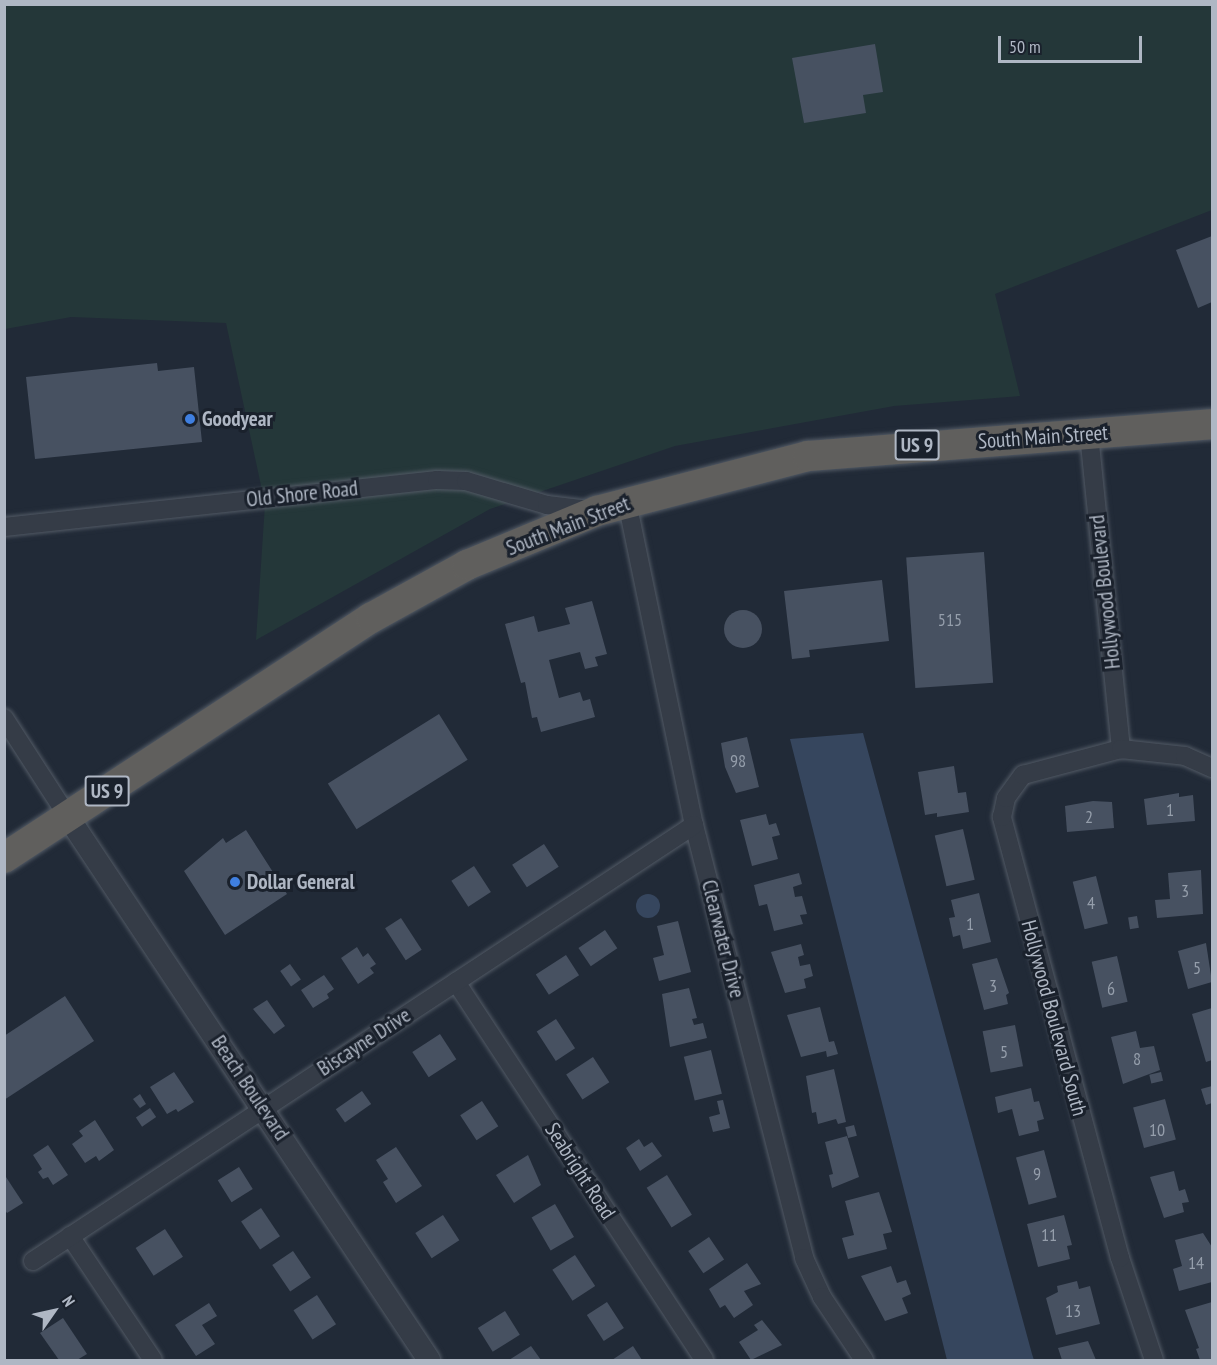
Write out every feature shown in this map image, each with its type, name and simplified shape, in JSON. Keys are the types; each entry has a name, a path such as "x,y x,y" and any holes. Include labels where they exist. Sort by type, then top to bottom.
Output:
{"highway":[{"name":"South Main Street","path":"4,858 371,618 467,565 597,511 808,456 1212,424"}],"street":[{"name":"Hollywood Boulevard","path":"1089,435 1121,749"},
{"name":"Old Shore Road","path":"4,527 437,480 466,481 547,505 597,511"},
{"name":"Clearwater Drive","path":"627,502 694,825 804,1258 822,1297 864,1360"},
{"path":"4,718 68,816"},
{"path":"1121,749 1185,756 1212,768"},
{"name":"Hollywood Boulevard South","path":"1121,749 1023,775 1005,798 1002,817 1117,1247 1154,1360"},
{"name":"Beach Boulevard","path":"68,816 429,1360"},
{"name":"Biscayne Drive","path":"33,1261 694,825"},
{"name":"Seabright Road","path":"456,982 704,1360"},
{"path":"70,1236 153,1360"}],"shaded area":[{"path":"5,5 1212,5 1212,210 995,294 1020,396 894,406 675,446 490,509 256,640 265,504 226,323 71,317 5,329"}],"water":[{"path":"863,733 1034,1360 947,1360 790,739"},
{"path":"648,894 657,897 660,906 657,915 648,918 639,915 636,906 639,897"}],"building":[{"path":"875,44 883,92 863,95 866,113 804,123 792,58"},
{"path":"1212,236 1212,302 1198,308 1176,250"},
{"path":"157,363 158,371 194,367 202,442 35,459 26,377"},
{"path":"984,552 993,683 915,688 906,557"},
{"path":"882,580 889,641 809,650 810,657 792,659 784,591"},
{"path":"592,601 607,654 595,657 598,666 585,669 580,652 549,660 559,698 580,692 583,701 590,699 595,717 541,732 537,717 532,718 525,682 521,683 505,624 534,616 538,632 570,624 565,608"},
{"path":"743,610 756,616 762,629 756,642 743,648 730,642 724,629 730,616"},
{"path":"439,714 468,760 357,829 328,783"},
{"path":"747,737 759,787 736,793 725,767 721,743"},
{"path":"954,766 958,793 966,792 969,812 937,817 937,813 925,815 918,772"},
{"path":"1179,793 1179,797 1193,795 1195,821 1147,825 1144,799"},
{"path":"1093,801 1112,802 1114,828 1067,832 1065,806"},
{"path":"766,814 769,825 776,823 780,835 772,837 778,859 752,866 740,820"},
{"path":"963,829 975,880 946,886 935,836"},
{"name":"Dollar General","path":"246,830 287,894 225,935 184,871 223,838 226,843"},
{"path":"544,844 559,867 527,887 512,865"},
{"path":"474,866 491,892 468,907 451,881"},
{"path":"1201,870 1203,914 1157,918 1155,900 1170,899 1168,873"},
{"path":"799,873 802,884 793,887 795,897 802,896 807,914 800,915 803,924 774,931 767,904 759,906 754,885"},
{"path":"1096,876 1108,924 1085,929 1073,882"},
{"path":"979,893 991,942 963,949 960,935 953,937 949,918 955,917 951,900"},
{"path":"1137,916 1139,928 1130,929 1128,917"},
{"path":"401,918 422,950 406,960 385,928"},
{"path":"678,921 691,972 659,981 653,958 664,955 657,926"},
{"path":"605,930 617,948 591,966 578,948"},
{"path":"1206,943 1212,982 1188,989 1178,951"},
{"path":"801,944 804,955 798,957 800,966 810,964 813,976 804,979 806,988 785,993 771,952"},
{"path":"357,947 363,957 368,953 376,964 370,968 374,973 358,984 341,958"},
{"path":"566,955 579,975 549,995 536,975"},
{"path":"1117,956 1128,1002 1102,1008 1092,962"},
{"path":"997,958 1009,993 1006,995 1008,1004 984,1010 972,964"},
{"path":"290,964 301,980 291,986 280,971"},
{"path":"324,975 334,989 327,994 329,998 313,1008 301,990"},
{"path":"689,988 697,1018 692,1019 694,1025 703,1023 707,1038 670,1047 662,994"},
{"path":"65,996 94,1041 4,1100 4,1036"},
{"path":"267,1000 285,1026 274,1034 253,1009"},
{"path":"820,1007 829,1042 834,1041 838,1054 827,1057 826,1051 801,1057 787,1015"},
{"path":"1212,1008 1212,1060 1206,1062 1192,1014"},
{"path":"556,1019 575,1048 556,1061 537,1032"},
{"path":"1015,1025 1023,1066 991,1073 983,1031"},
{"path":"1136,1031 1140,1048 1154,1046 1160,1070 1123,1084 1111,1037"},
{"path":"440,1034 456,1059 429,1077 412,1052"},
{"path":"711,1050 722,1094 695,1100 684,1057"},
{"path":"593,1057 609,1082 583,1100 566,1074"},
{"path":"834,1069 846,1122 838,1124 836,1119 818,1124 816,1112 812,1113 806,1076"},
{"path":"174,1072 194,1102 178,1112 176,1109 167,1114 150,1087"},
{"path":"1161,1072 1163,1081 1151,1083 1149,1075"},
{"path":"1212,1086 1212,1103 1206,1105 1201,1089"},
{"path":"1031,1088 1034,1102 1039,1101 1044,1119 1037,1121 1039,1131 1019,1136 1012,1109 998,1113 995,1097"},
{"path":"362,1091 371,1104 345,1122 336,1109"},
{"path":"140,1094 146,1104 140,1108 133,1099"},
{"path":"1165,1099 1176,1140 1144,1148 1133,1108"},
{"path":"723,1100 730,1128 713,1132 709,1117 720,1114 717,1101"},
{"path":"482,1101 498,1126 477,1140 460,1115"},
{"path":"150,1108 156,1117 142,1127 136,1118"},
{"path":"95,1120 114,1150 99,1161 96,1156 85,1163 72,1144 83,1136 79,1131"},
{"path":"854,1125 857,1136 848,1138 845,1127"},
{"path":"847,1136 859,1177 832,1188 829,1175 833,1174 825,1142"},
{"path":"639,1139 644,1147 652,1142 662,1156 640,1171 626,1148"},
{"path":"48,1145 68,1175 53,1185 48,1177 43,1179 38,1172 42,1169 33,1155"},
{"path":"396,1147 422,1186 396,1203 383,1182 388,1179 376,1160"},
{"path":"1044,1150 1057,1197 1029,1205 1016,1158"},
{"path":"528,1155 541,1185 514,1203 496,1175"},
{"path":"239,1167 253,1189 232,1202 218,1180"},
{"path":"1174,1171 1179,1191 1185,1189 1189,1202 1182,1203 1184,1212 1164,1218 1150,1177"},
{"path":"4,1174 23,1203 7,1213 4,1209"},
{"path":"667,1175 692,1215 672,1228 647,1188"},
{"path":"879,1192 892,1232 883,1234 887,1249 848,1259 842,1238 854,1235 845,1201"},
{"path":"555,1204 574,1237 551,1250 532,1218"},
{"path":"261,1208 280,1236 260,1250 241,1221"},
{"path":"443,1215 459,1240 432,1258 415,1233"},
{"path":"1064,1215 1072,1245 1067,1246 1070,1259 1038,1267 1027,1224"},
{"path":"165,1229 183,1257 154,1276 136,1248"},
{"path":"1203,1233 1212,1247 1212,1282 1179,1291 1173,1269 1182,1266 1175,1240"},
{"path":"709,1237 724,1259 703,1273 688,1251"},
{"path":"293,1251 311,1278 290,1292 272,1265"},
{"path":"575,1255 595,1286 573,1301 552,1270"},
{"path":"747,1263 761,1284 744,1291 753,1305 734,1318 725,1305 720,1308 709,1289"},
{"path":"891,1266 897,1283 906,1280 911,1294 902,1298 908,1313 885,1321 861,1276"},
{"path":"1077,1281 1079,1289 1090,1286 1100,1324 1056,1335 1046,1298 1058,1292 1057,1286"},
{"path":"317,1295 336,1324 313,1340 294,1310"},
{"path":"607,1302 624,1328 604,1341 587,1315"},
{"path":"1212,1302 1212,1360 1200,1360 1196,1349 1199,1348 1185,1310"},
{"path":"209,1303 217,1316 202,1325 215,1344 196,1356 175,1325"},
{"path":"505,1311 520,1335 493,1352 478,1328"},
{"path":"63,1318 87,1354 77,1360 59,1360 40,1333"},
{"path":"762,1320 782,1345 751,1360 739,1342 758,1330 754,1325"},
{"path":"1088,1341 1096,1360 1062,1360 1058,1348"},
{"path":"531,1346 541,1360 509,1360"},
{"path":"633,1346 642,1360 612,1360"}],"place":[{"name":"Goodyear","path":"190,419"},
{"name":"Dollar General","path":"235,882"}]}
